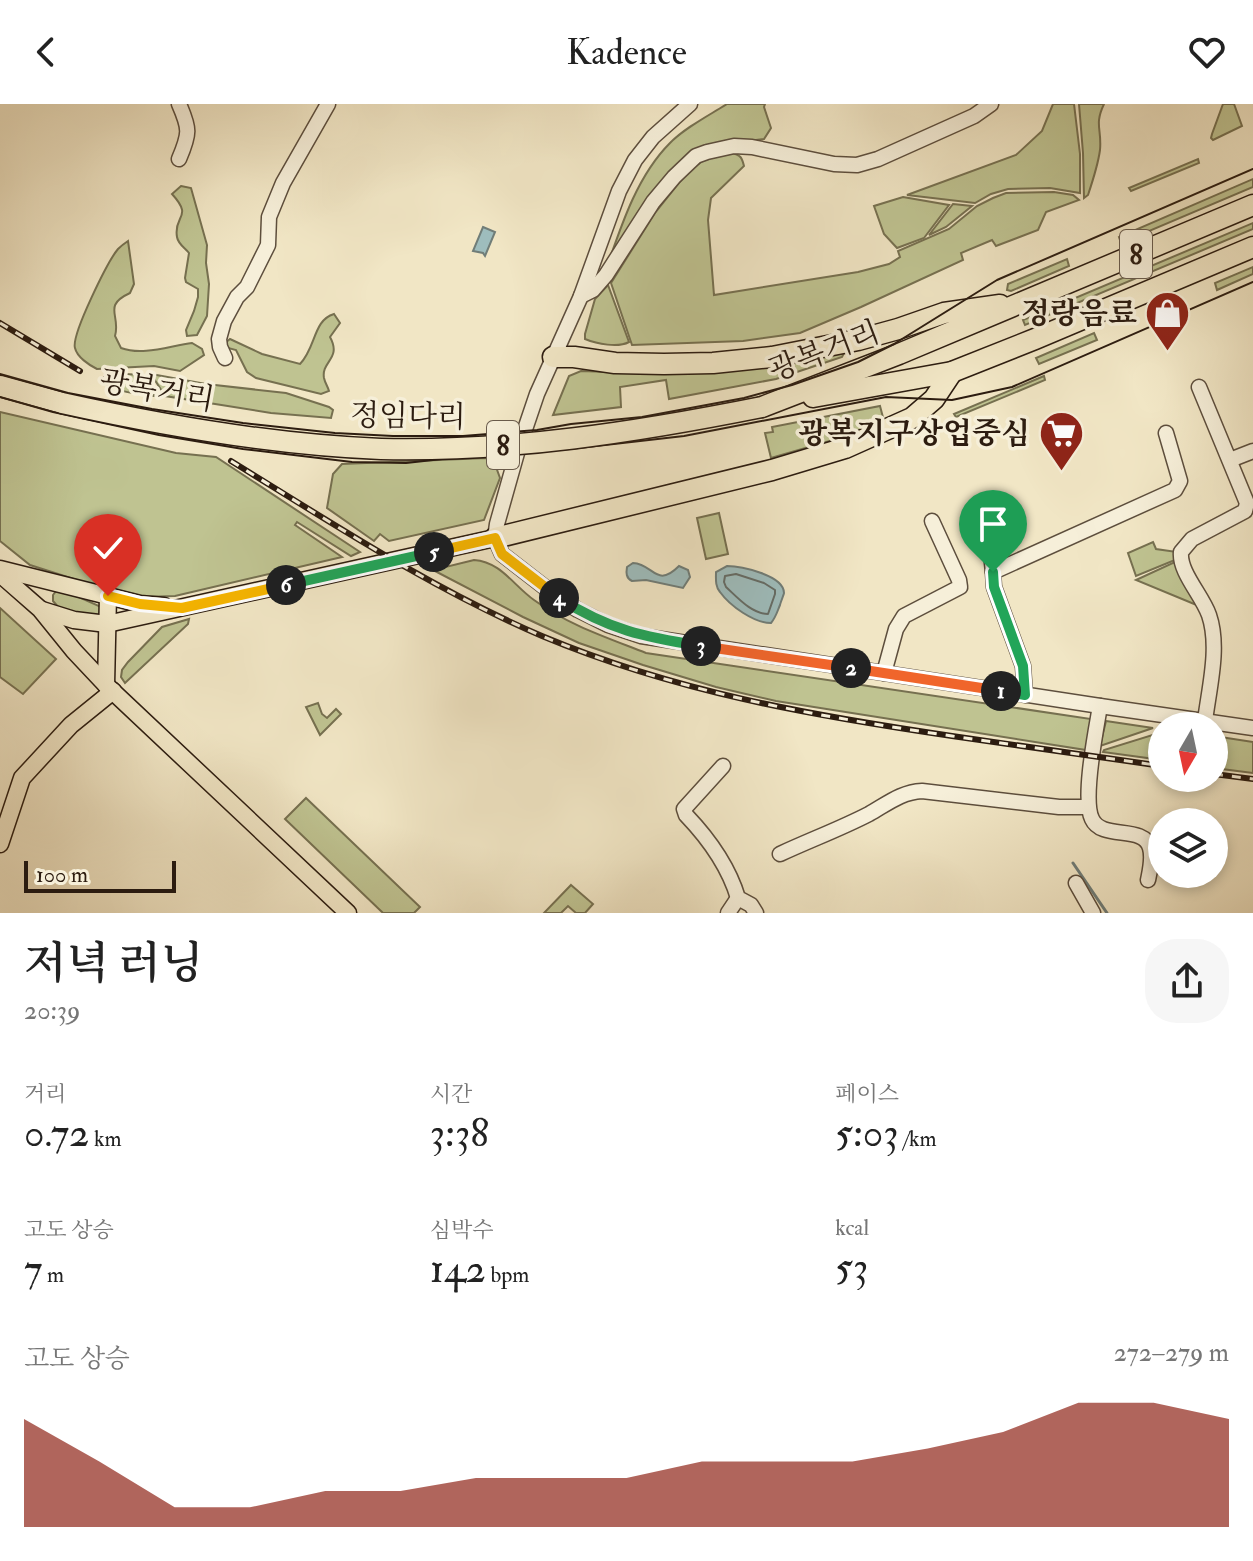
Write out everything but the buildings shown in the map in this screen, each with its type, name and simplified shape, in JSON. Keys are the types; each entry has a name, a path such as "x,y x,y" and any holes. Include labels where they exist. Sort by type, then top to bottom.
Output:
{"highway":[{"name":"광복거리","path":"762,407 899,354 1253,205"},
{"name":"광복거리","path":"762,407 952,372 1253,247"},
{"path":"553,357 664,364 772,357 858,340 944,313 1020,304"},
{"path":"495,538 772,470 845,448 912,418 934,399 952,372"},
{"name":"광복거리","path":"0,386 62,403 242,436"},
{"name":"정임다리","path":"242,436 380,449 471,447 644,429 762,407"}],"main road":[{"path":"40,609 74,620 107,624 495,538"},
{"path":"0,571 140,604 182,608"},
{"path":"0,571 40,609 74,651 110,688 348,913"},
{"path":"40,609 41,580"},
{"path":"0,844 22,778 110,688 108,596"}],"street":[{"path":"179,104 188,125 187,140 179,159"},
{"path":"225,358 219,339 224,321 237,297 247,287 268,245 269,217 283,183 328,104"},
{"path":"690,104 653,137 635,160 619,191 581,296 537,394 517,453 497,524 495,538 502,554 578,610 608,625 641,636 1148,713"},
{"path":"581,296 593,290 606,275 653,202 696,156 734,146 752,147 834,164 857,165 878,159 974,116 991,104"},
{"path":"1199,387 1247,503 1245,511 1192,539 1181,552 1182,566 1200,594 1213,637 1206,712"},
{"path":"993,572 1175,490 1180,481 1166,433"},
{"path":"1230,460 1253,451"},
{"path":"1000,503 986,509 994,587 1023,666 1025,695"},
{"path":"884,673 896,629 904,616 960,587 932,521"},
{"path":"1100,706 1092,756 1088,807 1091,818 1096,825 1110,831 1133,834 1148,844"},
{"path":"1228,724 1253,728"},
{"path":"723,766 684,809 710,844 734,885 738,898 751,905 756,913"},
{"path":"780,854 911,792 1059,807 1088,807"},
{"path":"1076,883 1093,913"},
{"path":"728,913 738,898"}],"green space":[{"path":"727,104 765,104 771,128 764,139 698,150 608,264 632,200 659,156 683,132"},
{"path":"1053,104 1074,104 1080,154 1080,193 1050,188 1008,189 975,203 907,195 1016,155 1042,131"},
{"path":"1079,104 1104,104 1099,122 1098,161 1088,195 1084,198 1083,153"},
{"path":"1223,104 1234,104 1242,126 1213,140 1212,134"},
{"path":"732,153 741,157 744,166 711,198 708,220 714,295 858,272 889,264 900,257 898,251 949,229 977,206 1006,193 1054,192 1073,195 1079,200 1046,212 1038,230 996,246 992,240 961,253 963,260 800,333 743,341 632,345 611,283 655,213 687,173 705,159"},
{"path":"1198,159 1199,163 1131,191 1129,188"},
{"path":"1253,179 1253,187 1121,243 1119,237"},
{"path":"181,186 191,188 207,245 209,284 207,316 197,335 187,336 198,289 186,282 189,253 177,237 182,208 172,194"},
{"path":"903,197 949,205 924,238 897,248 884,234 874,206"},
{"path":"953,204 972,206 946,227 929,235"},
{"path":"1253,223 1253,229 1025,325 1023,320"},
{"path":"128,241 134,284 130,293 115,307 115,336 121,348 129,350 147,351 192,343 202,349 204,355 180,371 154,366 97,369 76,351 75,341 91,298 113,256"},
{"path":"1067,259 1069,266 1007,290 1008,284"},
{"path":"1253,267 1253,274 1217,290 1215,283"},
{"path":"608,285 629,342 624,344 607,345 585,339 595,299"},
{"path":"334,314 340,323 330,337 334,350 324,372 329,391 321,394 256,378 247,372 236,350 228,348 225,343 230,339 262,354 300,364 322,322"},
{"path":"1094,333 1097,340 1039,364 1036,358"},
{"path":"845,351 842,357 776,379 669,399 666,380 620,387 621,407 553,415 569,376 581,371 666,374 748,369"},
{"path":"151,374 286,393 333,410 331,418 271,413 165,396"},
{"path":"145,375 155,389 154,396 120,390 101,381 104,377"},
{"path":"1044,376 1045,380 956,417 954,414"},
{"path":"880,406 885,425 771,458 765,433 773,432 772,427"},
{"path":"0,412 176,453 216,457 360,552 351,556 297,522 295,525 342,557 175,596 142,597 105,589 30,565 0,541"},
{"path":"487,458 496,467 500,478 484,520 389,541 380,534 374,541 327,508 333,474 342,464"},
{"path":"719,513 728,554 706,559 697,518"},
{"path":"1153,542 1156,549 1177,552 1175,560 1136,576 1128,553"},
{"path":"474,560 492,565 560,617 646,653 1091,719 1086,750 776,701 643,665 579,643 433,570"},
{"path":"1177,561 1199,606 1136,580"},
{"path":"57,590 99,606 101,614 98,617 60,609 53,601"},
{"path":"0,608 56,659 23,694 0,677"},
{"path":"189,619 188,624 125,683 121,677 122,670 162,627"},
{"path":"318,703 327,718 336,709 341,714 320,735 306,707"},
{"path":"1106,721 1148,727 1148,730 1100,746"},
{"path":"1148,736 1148,758 1104,750"},
{"path":"1228,738 1253,742 1253,773 1228,770"},
{"path":"306,798 420,907 414,913 383,913 285,819"},
{"path":"571,885 593,904 585,913 576,913 568,906 561,913 544,913"}],"water":[{"path":"483,227 495,232 485,256 473,251"},
{"path":"633,563 660,575 671,573 679,566 688,570 690,577 683,588 646,580 632,581 628,577 627,567"},
{"path":"727,566 760,573 782,587 784,594 771,623 743,613 720,592 716,572"}],"waterway":[{"path":"1073,863 1107,913"}],"tram line":[{"path":"0,374 68,393 152,409 335,433 463,436 642,417 744,398 858,362 894,344 997,280 1253,169"},
{"path":"0,397 159,435 352,462 406,463 570,449 684,436 886,397 952,400 1012,387 1253,282"}],"railway":[{"path":"0,323 80,371"},
{"path":"231,461 461,598 592,656 693,687 795,710 1148,764"},
{"path":"1228,776 1253,779"}],"place":[{"name":"정랑음료","path":"1168,352"},
{"name":"광복지구상업중심","path":"1061,472"}],"route":[{"path":"108,596 140,604 182,608 495,538 502,554 556,596 608,625 641,636 1025,695 1023,666 994,587 993,572"}]}
